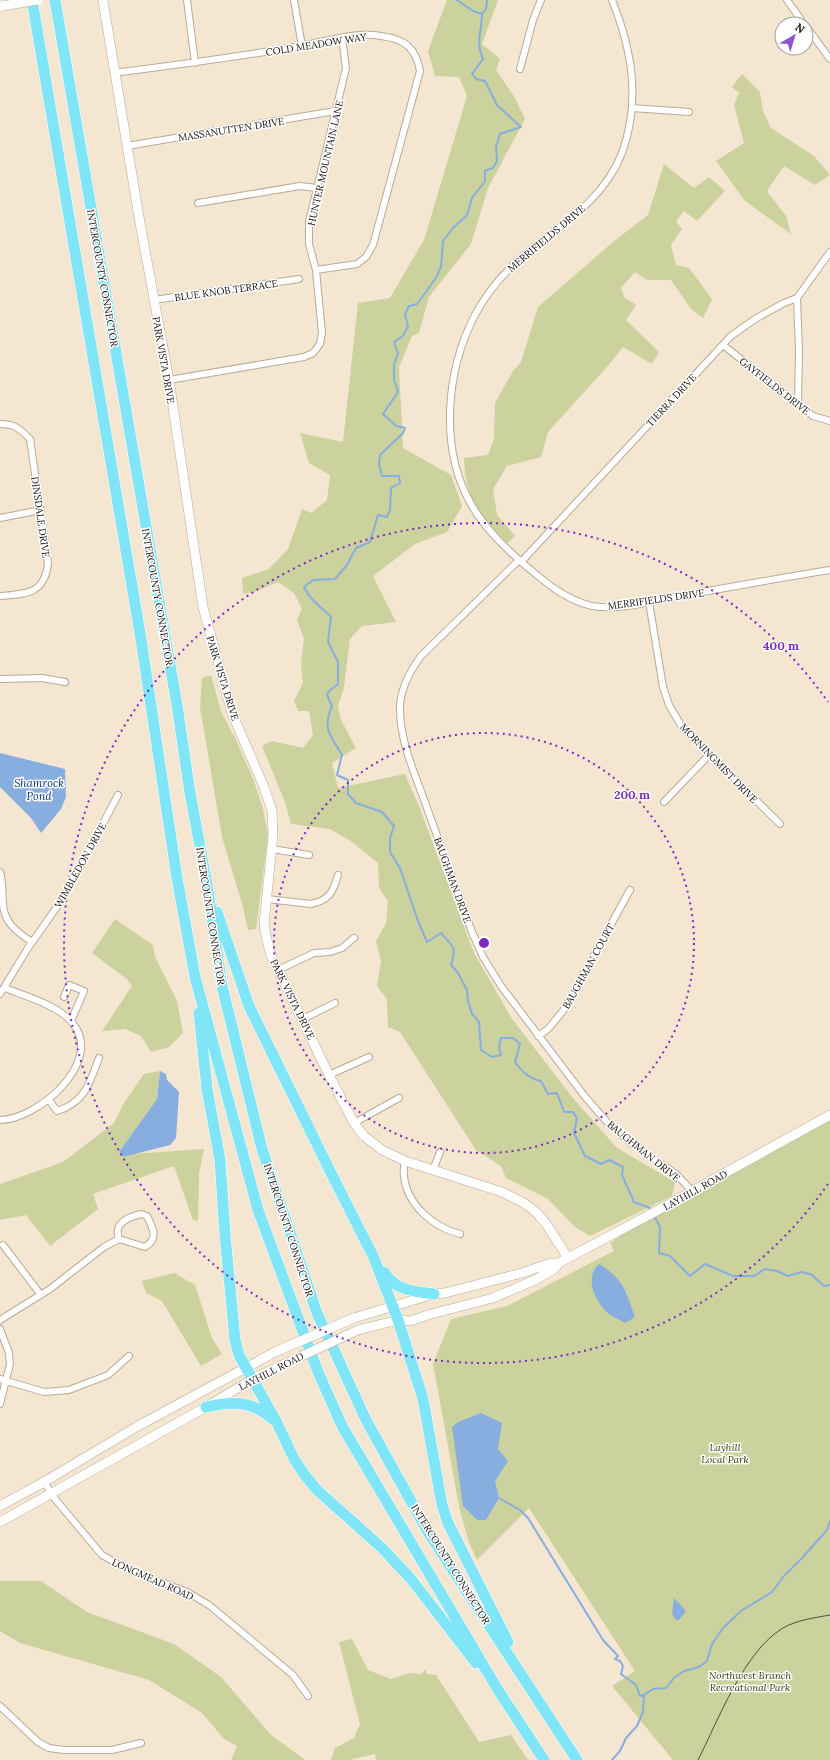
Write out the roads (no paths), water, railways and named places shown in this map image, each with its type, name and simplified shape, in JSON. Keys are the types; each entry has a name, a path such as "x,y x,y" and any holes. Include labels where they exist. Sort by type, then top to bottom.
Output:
{"highway":[{"name":"INTERCOUNTY CONNECTOR","path":"32,0 140,633 177,878 195,977 258,1210 318,1372 342,1426 498,1690 544,1760"},
{"name":"INTERCOUNTY CONNECTOR","path":"56,0 177,705 190,794 207,884 222,986 262,1149 317,1313 366,1420 428,1532 577,1760"},
{"path":"207,884 249,1006 327,1166 374,1258 398,1320 422,1399 442,1504 448,1524 530,1688"},
{"path":"195,977 207,1089 220,1160 225,1235 235,1340 239,1355 277,1423 294,1459 304,1474 317,1490 382,1548 412,1579 465,1650 498,1690"},
{"path":"374,1258 390,1282 406,1290 434,1294"},
{"path":"206,1407 228,1402 244,1403 266,1412 277,1423"}],"main road":[{"path":"1,6 38,0"},
{"name":"PARK VISTA DRIVE","path":"102,0 126,146 168,380 203,607 232,712 264,787 272,811 272,850 264,924 271,955 329,1075 354,1123 364,1136 382,1150 404,1161 502,1192 524,1203 536,1212 547,1225 568,1258"},
{"name":"LAYHILL ROAD","path":"0,1522 206,1407 253,1379 358,1330 398,1320 410,1321 492,1298 535,1280 554,1270 559,1263 830,1115"},
{"name":"LAYHILL ROAD","path":"0,1506 44,1482 138,1426 275,1352 354,1318 392,1305 488,1282 551,1263 559,1263"}],"street":[{"path":"187,0 195,63"},
{"path":"294,0 302,46"},
{"path":"520,69 533,20 541,0"},
{"name":"MERRIFIELDS DRIVE","path":"612,0 623,27 629,50 633,81 632,108 629,129 621,154 601,188 580,212 527,253 509,269 493,287 476,314 462,344 453,378 450,406 454,460 460,480 471,505 490,532 520,561 552,588 577,602 594,606 614,607 830,570"},
{"path":"787,0 799,16"},
{"name":"COLD MEADOW WAY","path":"114,73 195,63 302,46 363,34 381,36 403,42 412,50 418,58 420,71 373,245 366,257 357,264 316,270"},
{"path":"814,37 830,59"},
{"name":"HUNTER MOUNTAIN LANE","path":"168,380 304,357 313,353 320,344 322,333 316,270 308,244 308,234 309,222 317,188 343,89 346,68 342,38"},
{"path":"632,108 689,112"},
{"name":"MASSANUTTEN DRIVE","path":"126,146 336,111"},
{"path":"198,203 300,186 317,188"},
{"path":"798,404 799,351 797,298 830,252"},
{"name":"BLUE KNOB TERRACE","path":"154,300 299,280"},
{"name":"TIERRA DRIVE","path":"520,561 723,345 742,327 784,303 797,298"},
{"name":"GAYFIELDS DRIVE","path":"723,345 813,416 830,421"},
{"name":"DINSDALE DRIVE","path":"0,424 10,424 20,428 30,439 48,563 47,572 39,587 22,595 0,596"},
{"path":"0,518 41,510"},
{"name":"BAUGHMAN DRIVE","path":"520,561 421,656 408,674 401,695 400,719 414,772 472,932 483,957 501,986 586,1098 607,1122 631,1143 676,1174 692,1191"},
{"name":"MORNINGMIST DRIVE","path":"649,602 664,686 669,705 682,727 780,824"},
{"path":"0,680 42,678 65,682"},
{"path":"664,802 709,755"},
{"name":"WIMBLEDON DRIVE","path":"0,994 32,942 64,897 118,795"},
{"path":"272,850 309,855"},
{"path":"0,872 1,897 6,919 13,928 32,942"},
{"path":"267,899 311,904 317,902 329,896 334,889 338,875"},
{"name":"BAUGHMAN COURT","path":"538,1036 548,1029 563,1011 630,890"},
{"path":"278,970 314,953 330,952 342,948 354,938"},
{"path":"64,997 69,985 84,991 71,1020"},
{"path":"0,1120 11,1120 49,1100 75,1071 80,1057 81,1041 76,1027 71,1020 54,1008 5,988"},
{"path":"303,1019 335,1003"},
{"path":"329,1075 369,1057"},
{"path":"49,1100 58,1111 64,1109 85,1093 99,1058"},
{"path":"354,1123 399,1098"},
{"path":"433,1170 440,1152"},
{"path":"404,1161 404,1177 409,1194 417,1207 426,1218 448,1231 460,1234"},
{"path":"0,1320 41,1295 104,1247 119,1239 145,1246 151,1244 154,1238 153,1228 147,1216 141,1214 134,1215 122,1222 116,1232 119,1239"},
{"path":"3,1245 41,1295"},
{"path":"0,1329 10,1353 7,1381 0,1404"},
{"path":"0,1379 44,1392 69,1390 108,1375 129,1356"},
{"name":"LONGMEAD ROAD","path":"44,1482 51,1494 102,1555 125,1568 187,1592 210,1605 293,1675 308,1696"},
{"path":"0,1707 38,1742 49,1748 64,1750 112,1750 141,1743"}],"water":[{"name":"Shamrock Pond","path":"0,753 65,769 66,797 61,809 41,833 31,818 0,787"},
{"path":"160,1071 166,1074 167,1080 179,1092 176,1138 170,1145 123,1157 119,1152 157,1099"},
{"path":"599,1264 614,1275 626,1293 635,1317 625,1323 609,1314 596,1297 593,1290 592,1276 594,1270"},
{"path":"481,1413 502,1423 498,1449 508,1461 495,1481 499,1498 486,1520 477,1520 463,1506 452,1427 458,1422"},
{"path":"674,1598 686,1611 679,1620 676,1620 672,1614"}],"waterway":[{"path":"457,0 473,11 482,14 479,47 483,59 472,74 476,79 485,81 497,105 521,127 500,134 496,147 497,161 493,168 485,171 485,181 472,198 467,215 453,228 443,241 441,267 436,278 417,304 409,306 405,314 408,326 403,336 394,342 398,353 394,365 394,380 398,392 383,414 396,426 405,428 403,433 380,455 379,464 382,476 399,476 400,483 391,488 390,510 387,517 378,515 370,542 356,548 347,565 335,579 313,580 304,587 306,592 313,600 331,617 328,642 338,662 338,684 329,691 327,695 332,706 329,714 328,727 331,737 342,755 337,775 348,780 348,794 356,803 382,812 394,826 390,838 390,852 400,868 418,921 427,942 441,933 453,947 454,954 451,965 458,973 467,990 468,1001 472,1014 479,1022 481,1050 492,1057 501,1055 499,1048 501,1038 513,1038 520,1044 515,1062 526,1074 541,1081 548,1094 557,1093 564,1112 573,1112 577,1118 574,1133 585,1156 601,1164 609,1160 623,1167 622,1175 634,1202 650,1208 651,1211"},
{"path":"482,14 486,9 487,0"},
{"path":"654,1216 660,1227 659,1253 670,1256 690,1276 705,1264 733,1276 754,1276 765,1269 777,1271 788,1276 802,1272 812,1275 824,1286 830,1285"},
{"path":"499,1498 520,1510 528,1518 603,1640 618,1656 615,1659 620,1661 623,1666 621,1674 636,1685 640,1696 644,1695"},
{"path":"612,1760 620,1751 626,1738 637,1726 643,1712 644,1695 653,1689 666,1688 674,1678 684,1671 699,1667 707,1661 712,1644 723,1628 741,1611 772,1592 784,1576 827,1530 830,1521"}],"tram line":[{"path":"698,1760 733,1688 756,1653 769,1639 783,1628 794,1623 830,1615"}],"park label":[{"name":"Layhill Local Park","path":"725,1452"},
{"name":"Northwest Branch Recreational Park","path":"750,1680"}]}
